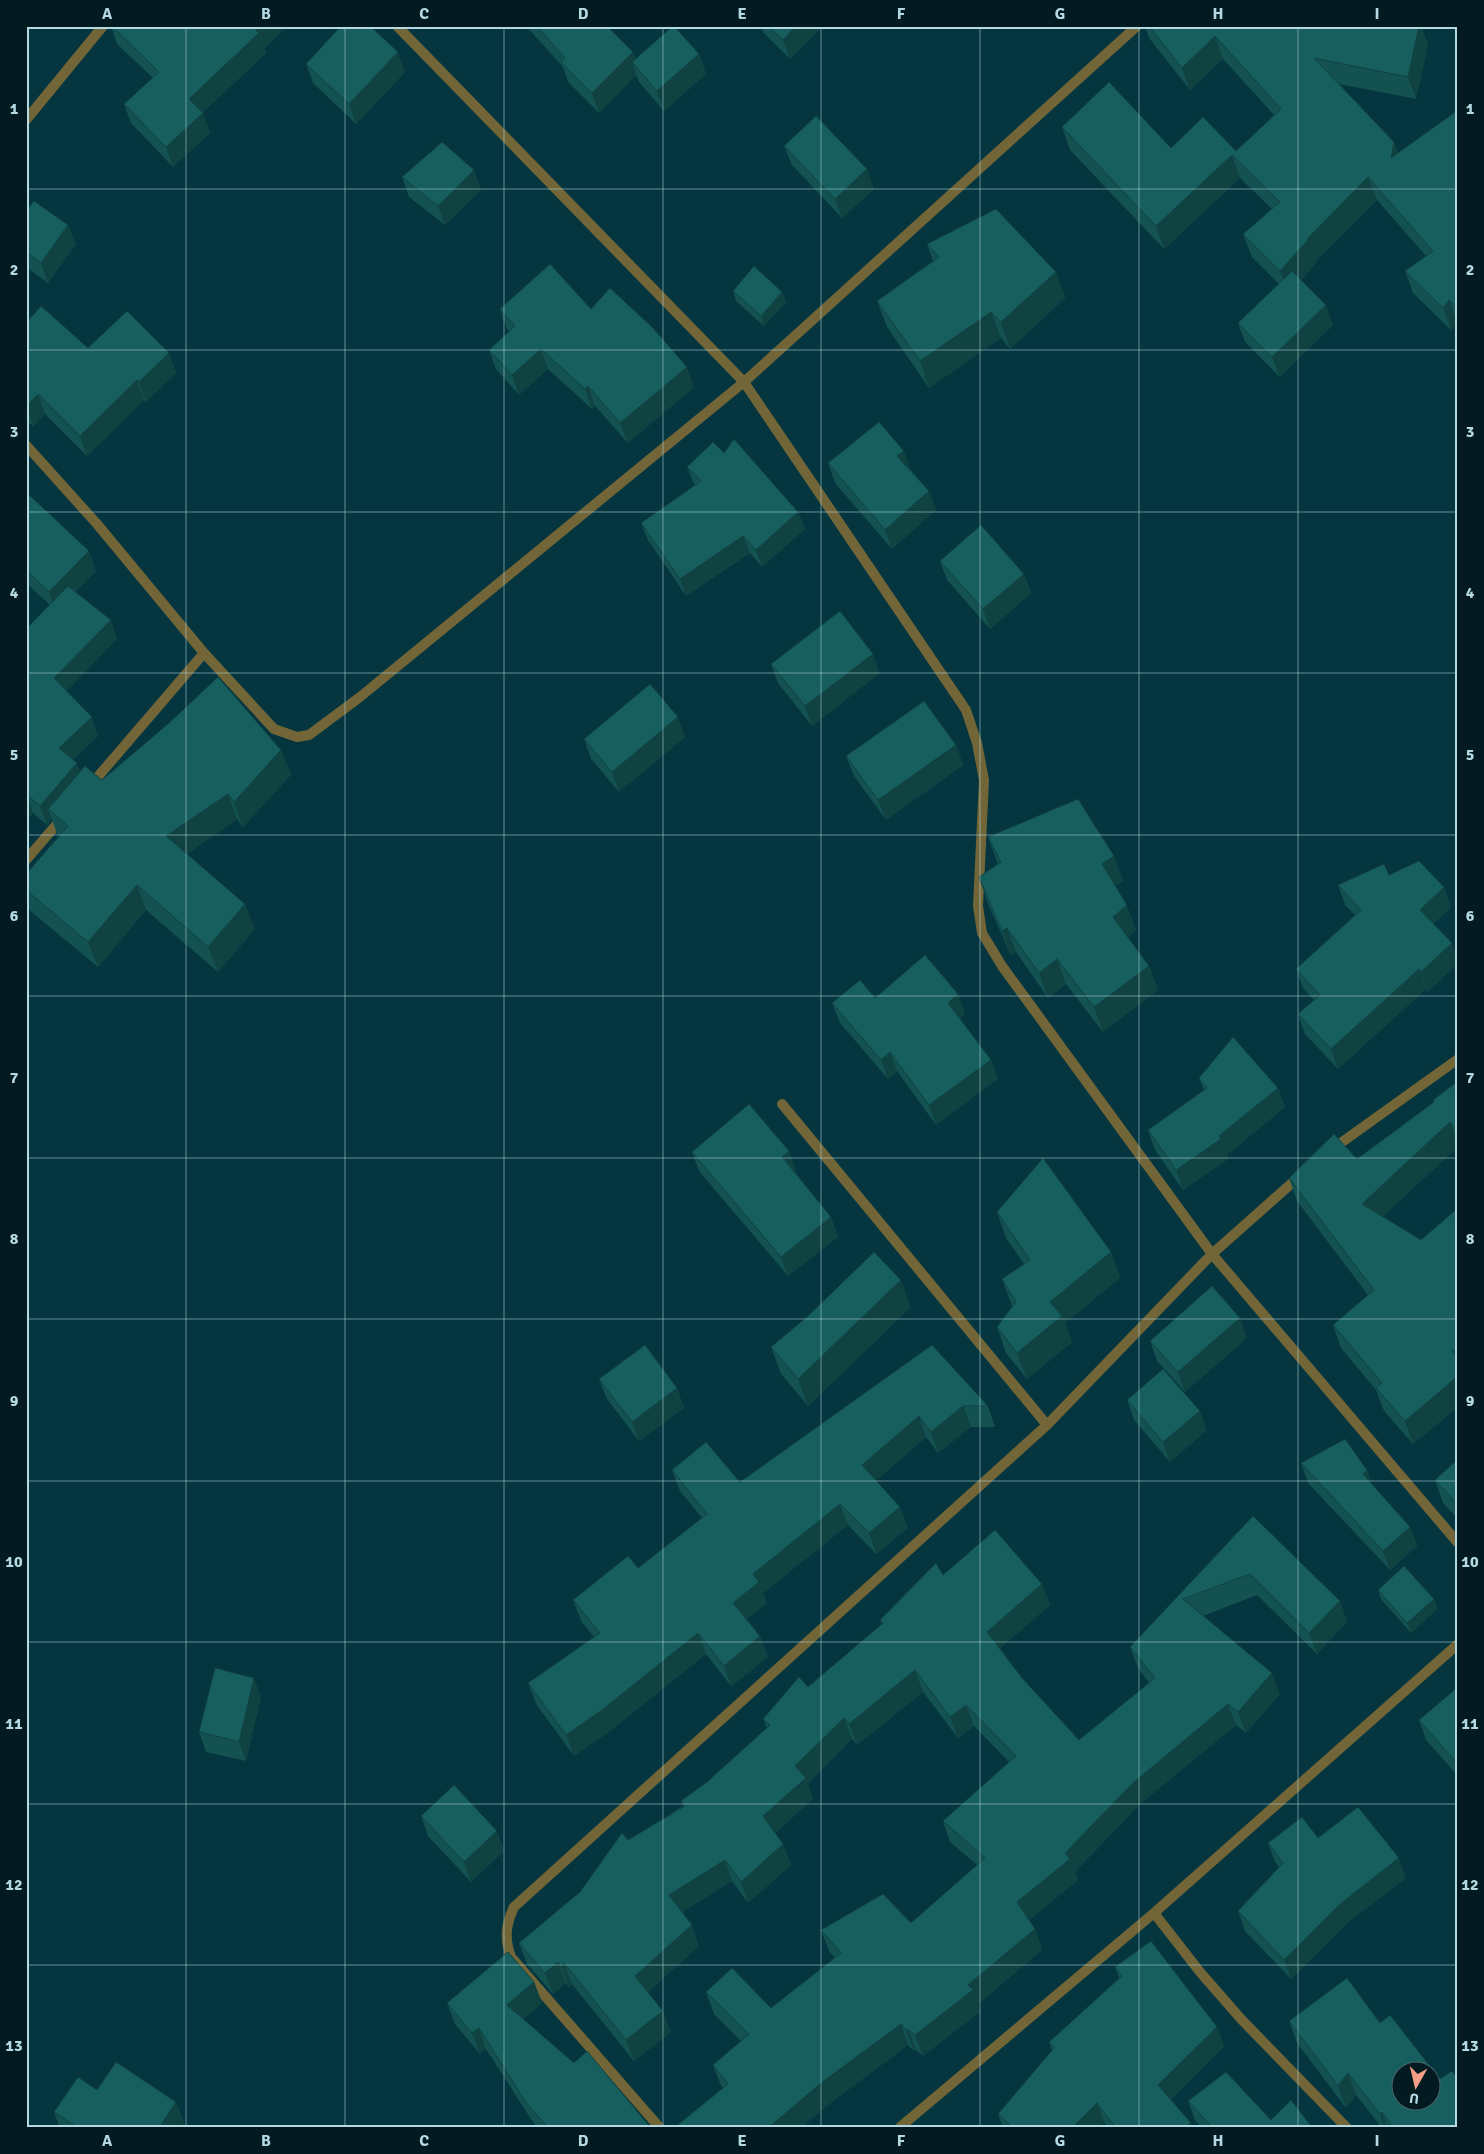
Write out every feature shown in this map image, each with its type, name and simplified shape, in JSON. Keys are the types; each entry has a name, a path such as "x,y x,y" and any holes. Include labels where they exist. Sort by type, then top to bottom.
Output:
{"street":[{"path":"26,120 103,26"},
{"path":"397,26 744,382 966,710 977,743 984,780 978,906 982,933 1002,966 1212,1254 1458,1543"},
{"path":"26,445 96,524 204,653 274,729 296,738 309,735 368,690 744,382 1137,26"},
{"path":"83,793 204,653"},
{"path":"26,860 71,808"},
{"path":"1321,1158 1458,1059"},
{"path":"782,1104 1047,1425"},
{"path":"660,2128 511,1957 507,1946 506,1924 514,1907 1047,1425 1212,1254 1306,1171"},
{"path":"899,2128 1154,1913 1458,1644"},
{"path":"1154,1913 1200,1972 1235,2012 1347,2128"}],"building":[{"path":"112,26 260,26 256,30 259,33 189,99 203,113 166,147 124,104 159,72"},
{"path":"341,26 370,26 398,52 349,104 306,64"},
{"path":"537,26 607,26 633,52 592,93 561,62 565,58"},
{"path":"673,26 699,54 657,91 632,62"},
{"path":"769,26 796,26 783,40"},
{"path":"1149,26 1419,26 1408,77 1314,58 1394,142 1391,158 1458,110 1458,310 1449,300 1443,308 1405,271 1433,251 1368,177 1307,239 1280,271 1243,234 1280,202 1232,155 1156,226 1062,127 1109,82 1171,148 1203,117 1236,151 1281,109 1215,36 1182,68"},
{"path":"816,116 867,169 835,199 784,146"},
{"path":"442,142 474,170 438,206 402,177"},
{"path":"34,201 68,225 41,263 26,252 26,211"},
{"path":"996,209 1056,272 1001,322 991,312 920,361 877,301 939,257 927,244"},
{"path":"550,264 591,309 610,288 653,328 687,367 620,423 588,386 585,389 541,349 512,375 489,350 515,326 500,309"},
{"path":"754,266 782,292 761,316 733,291"},
{"path":"1292,271 1326,305 1272,357 1238,323"},
{"path":"41,306 88,348 127,311 169,353 139,382 137,380 80,436 38,394 26,407 26,323"},
{"path":"879,422 904,451 897,456 929,491 885,530 828,463"},
{"path":"734,439 798,512 756,550 743,536 680,579 641,523 701,481 687,467 713,442 724,453"},
{"path":"26,492 89,551 49,592 26,570"},
{"path":"981,525 1024,574 983,609 940,561"},
{"path":"68,586 111,620 54,678 92,717 59,748 77,763 40,806 26,794 26,629"},
{"path":"840,611 873,654 805,706 771,664"},
{"path":"218,677 281,750 234,802 228,794 166,836 245,904 208,947 137,885 88,942 26,890 26,874 68,826 48,809 85,766 102,780 169,723"},
{"path":"650,684 678,717 612,772 584,739"},
{"path":"924,701 956,745 878,800 846,756"},
{"path":"1078,799 1114,856 1102,864 1127,905 1113,917 1149,966 1094,1007 1057,959 1039,973 1007,928 1002,931 979,877 1001,862 988,837"},
{"path":"1419,861 1444,887 1420,910 1452,943 1421,972 1419,969 1331,1049 1298,1014 1320,995 1296,969 1361,910 1338,885 1384,864 1389,875"},
{"path":"925,955 958,994 948,1003 991,1060 929,1105 890,1052 881,1060 832,1003 860,980 875,998"},
{"path":"1233,1037 1278,1088 1219,1136 1221,1139 1176,1170 1148,1130 1207,1088 1199,1078"},
{"path":"1458,1081 1458,1131 1450,1122 1362,1204 1421,1240 1458,1208 1458,1349 1452,1351 1458,1358 1458,1376 1405,1421 1376,1388 1382,1383 1333,1325 1374,1290 1289,1178 1334,1134 1357,1159 1434,1102 1433,1100"},
{"path":"749,1104 789,1151 782,1157 831,1217 781,1257 692,1152"},
{"path":"1043,1158 1111,1252 1050,1302 1062,1316 1017,1353 997,1327 1016,1302 1002,1279 1030,1260 997,1212"},
{"path":"874,1252 901,1280 798,1379 771,1347 808,1316"},
{"path":"1212,1286 1240,1318 1178,1372 1150,1341"},
{"path":"645,1345 677,1388 632,1422 599,1379"},
{"path":"932,1345 988,1406 963,1406 931,1432 919,1416 862,1465 900,1507 869,1533 840,1504 753,1574 759,1582 733,1603 760,1636 724,1666 698,1633 602,1710 566,1735 528,1683 600,1633 573,1600 628,1556 638,1568 707,1514 672,1470 706,1442 740,1482"},
{"path":"1163,1369 1200,1411 1163,1442 1127,1400"},
{"path":"1345,1439 1367,1470 1363,1474 1410,1527 1383,1551 1301,1463"},
{"path":"1458,1459 1458,1505 1435,1480"},
{"path":"1253,1516 1340,1601 1309,1633 1250,1574 1183,1599 1272,1673 1238,1712 1228,1704 1133,1783 1065,1853 1070,1859 1017,1902 1035,1929 968,1985 973,1990 915,2035 908,2029 906,2030 901,2024 821,2083 768,2128 674,2128 728,2084 713,2065 749,2034 706,1992 732,1968 771,2008 841,1953 821,1930 883,1894 911,1923 985,1858 943,1821 1016,1756 966,1705 950,1717 915,1670 849,1724 844,1718 795,1766 806,1778 763,1816 783,1844 741,1882 725,1860 669,1895 692,1925 635,1976 663,2011 626,2040 564,1963 561,1966 558,1962 545,1973 519,1943 580,1892 622,1833 628,1840 685,1806 681,1801 707,1782 770,1725 763,1719 799,1677 808,1687 883,1623 880,1620 936,1563 943,1575 995,1530 1042,1584 987,1632 1022,1678 1079,1740 1155,1678 1130,1647"},
{"path":"1404,1566 1434,1599 1407,1623 1378,1590"},
{"path":"215,1668 254,1678 239,1742 199,1732"},
{"path":"1458,1687 1458,1760 1456,1762 1419,1720"},
{"path":"454,1785 497,1831 464,1862 421,1816"},
{"path":"1358,1807 1399,1858 1339,1905 1284,1960 1238,1911 1283,1863 1268,1843 1302,1817 1318,1838"},
{"path":"1151,1941 1217,2027 1158,2085 1191,2123 1184,2128 1116,2128 1097,2103 1072,2128 1013,2128 998,2114 1054,2048 1049,2042 1122,1976 1115,1967"},
{"path":"508,1952 534,1982 507,2005 574,2063 587,2051 651,2128 548,2128 525,2101 479,2028 472,2033 447,2003"},
{"path":"1347,1978 1380,2023 1390,2015 1427,2062 1392,2062 1392,2112 1442,2112 1442,2078 1452,2071 1458,2079 1458,2128 1393,2128 1382,2112 1380,2114 1348,2073 1338,2086 1289,2021"},
{"path":"116,2062 176,2102 159,2128 78,2128 54,2112 78,2077 97,2090"},
{"path":"1226,2072 1271,2120 1291,2100 1311,2126 1310,2128 1213,2128 1188,2101"}]}
